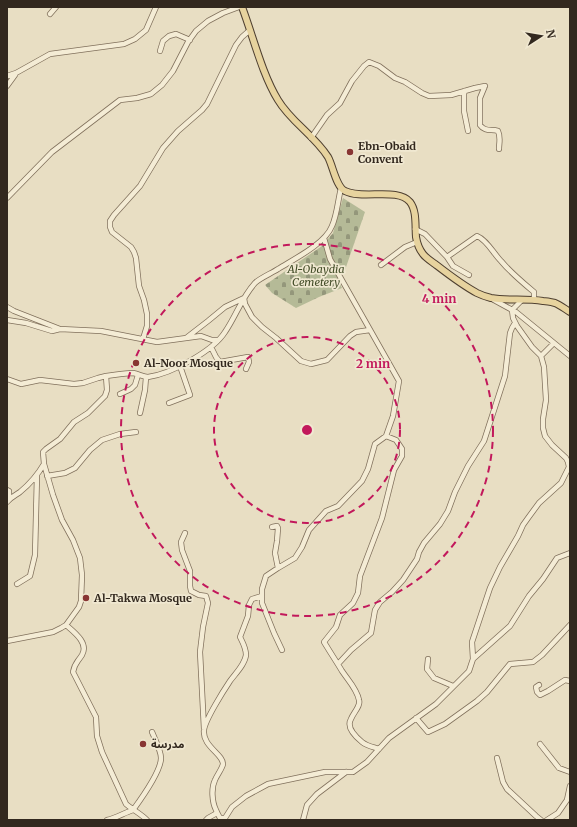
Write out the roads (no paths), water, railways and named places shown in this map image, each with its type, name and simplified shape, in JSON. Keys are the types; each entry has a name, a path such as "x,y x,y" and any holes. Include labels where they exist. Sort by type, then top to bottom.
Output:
{"main road":[{"path":"240,7 267,78 278,100 288,114 322,148 329,159 341,188 351,193 389,194 407,199 410,202 414,215 417,242 423,254 449,276 476,292 490,298 534,300 554,303 570,312"}],"street":[{"path":"50,14 56,7"},
{"path":"7,76 16,73 50,54 124,44 135,39 146,30 156,7"},
{"path":"7,198 52,152 120,100 137,98 151,94 162,85 173,71 196,31 208,21 240,7"},
{"path":"143,339 147,314 139,286 136,258 131,247 112,232 110,221 140,186 163,148 178,131 207,104 236,45 250,30"},
{"path":"160,51 163,41 169,36 176,34 190,40"},
{"path":"311,138 327,115 340,103 352,81 369,62 379,66 395,78 429,96 451,95 485,86 480,98 480,126 485,130 498,131 500,139 499,149"},
{"path":"7,86 16,73"},
{"path":"464,91 464,111 468,131"},
{"path":"7,379 21,384 40,380 74,384 83,383 106,376 132,373 146,377 153,376 180,366 197,357 219,340 244,298 256,282 313,248 330,231 333,226 341,188"},
{"path":"416,229 425,234 447,256 453,266 469,276"},
{"path":"447,256 476,236 482,238 509,270 534,292 534,300"},
{"path":"282,650 262,603 262,589 266,576 295,558 302,547 309,530 326,511 338,506 362,481 368,470 376,444 386,436 393,416 398,381 330,259 324,238"},
{"path":"381,265 405,247 417,242"},
{"path":"186,338 224,307 244,298"},
{"path":"244,298 245,304 252,317 262,327 301,361 312,364 327,360 350,336 356,332 370,330"},
{"path":"490,298 512,310 570,356"},
{"path":"512,310 522,300"},
{"path":"7,307 60,329"},
{"path":"473,659 472,642 490,588 500,567 523,525 539,503 561,483 568,467 566,458 545,436 543,428 546,400 544,367 541,356 532,348 516,326 512,310"},
{"path":"7,320 26,323 52,331 60,329 101,331 157,342 201,336 212,340 219,340"},
{"path":"338,664 351,650 371,633 375,610 380,602 403,580 417,559 424,543 440,524 448,511 455,492 468,466 484,441 505,376 510,333 515,323"},
{"path":"541,356 554,343"},
{"path":"211,347 220,362 248,357 249,362 246,369"},
{"path":"169,403 190,395 180,366"},
{"path":"120,394 131,389 135,385 138,375"},
{"path":"7,641 53,632 66,625 79,607 81,601 82,566 73,540 62,520 53,495 44,464 43,452 60,439 74,422 88,413 105,396 107,390 106,376"},
{"path":"140,413 146,377"},
{"path":"47,476 64,473 75,468 90,450 102,440 120,434 136,432"},
{"path":"379,749 362,742 350,729 349,721 360,700 324,642 336,627 340,614 353,602 358,593 360,576 382,518 394,470 402,456 402,449 396,440 386,436"},
{"path":"8,500 31,483 44,464"},
{"path":"17,584 30,576 35,555 37,475"},
{"path":"7,490 9,491 8,500"},
{"path":"272,527 277,526 278,528 275,552 278,568"},
{"path":"185,533 181,542 182,550 190,571 191,591 199,595 206,596 208,602 200,652 203,694 203,724 206,742 221,759 223,764 214,782 212,795 215,810 220,818 225,819 232,807 246,796 268,784 325,772 353,772 367,762 389,738 436,704 468,671 473,659 510,626 529,596 557,558 570,553"},
{"path":"204,730 208,719 226,687 246,656 246,649 240,637 248,616 249,605 252,599 262,596"},
{"path":"66,625 77,634 83,643 84,647 82,654 75,664 73,672 96,717 97,736 102,752 126,804 147,820"},
{"path":"416,718 428,732 444,724 477,701 487,692 510,664 534,662 570,625"},
{"path":"428,659 427,669 434,678 453,686"},
{"path":"539,685 536,687 537,692 540,695 565,680 570,681"},
{"path":"107,820 133,810 148,788 160,766 162,757 152,732"},
{"path":"540,744 559,768 570,772"},
{"path":"497,758 507,789 541,820"},
{"path":"303,820 307,805 317,794 346,772"},
{"path":"556,820 558,813 567,800 570,786"},
{"path":"206,820 217,813"},
{"path":"547,820 558,813"}],"place":[{"name":"Ebn-Obaid Convent","path":"350,152"},
{"name":"Al-Noor Mosque","path":"136,363"},
{"name":"Al-Takwa Mosque","path":"86,598"},
{"name":"مدرسة","path":"143,744"}],"park label":[{"name":"Al-Obaydia Cemetery","path":"316,275"}]}
